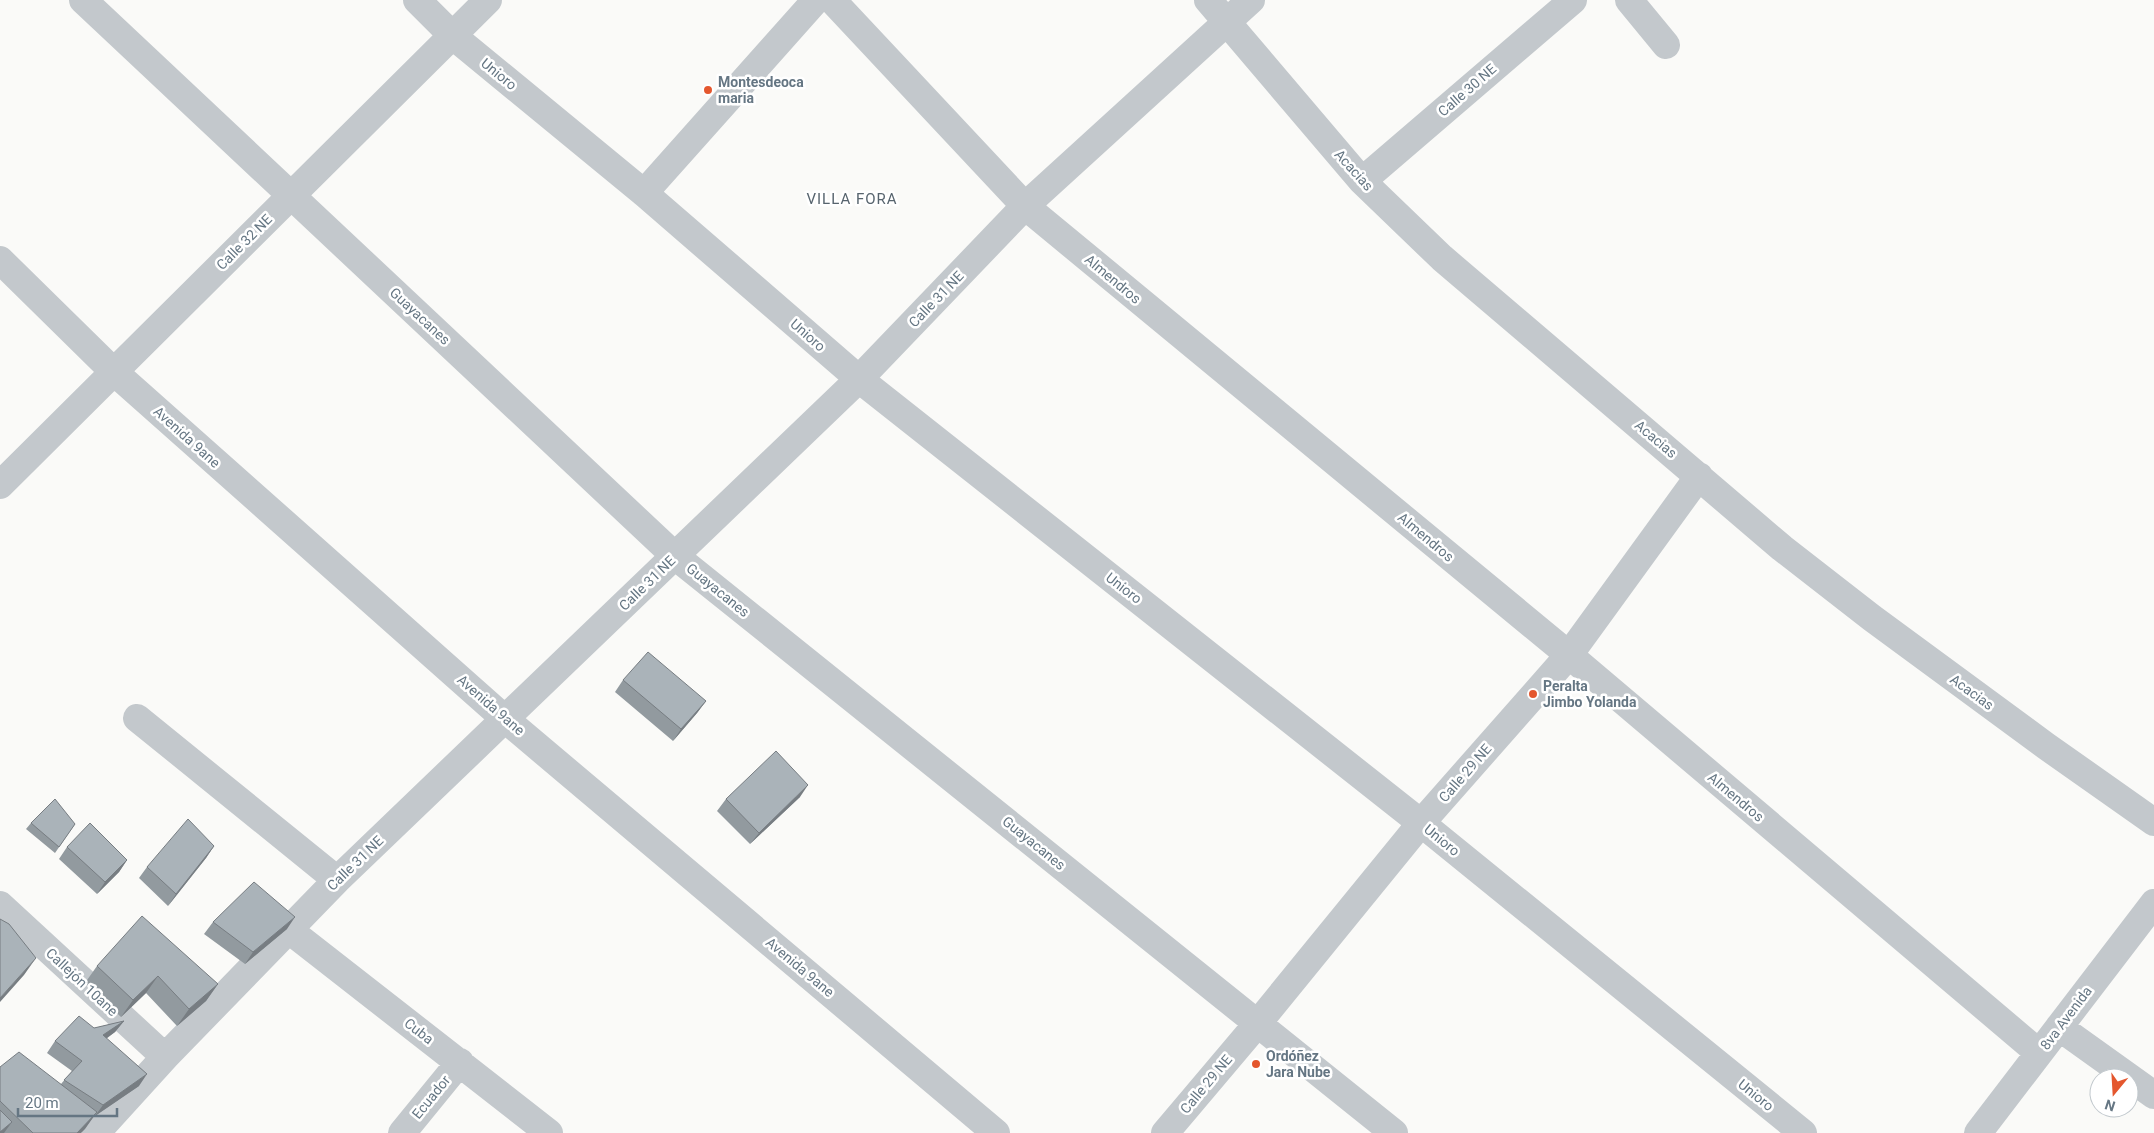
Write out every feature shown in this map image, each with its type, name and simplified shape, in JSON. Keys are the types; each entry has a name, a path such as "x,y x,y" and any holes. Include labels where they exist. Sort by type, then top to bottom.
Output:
{"street":[{"name":"Guayacanes","path":"83,0 676,556 1394,1133"},
{"name":"Unioro","path":"417,0 453,36 644,193 859,379 1421,823 1803,1133"},
{"name":"Calle 32 NE","path":"0,485 488,0"},
{"path":"644,193 816,0"},
{"name":"Almendros","path":"832,0 1025,206 1569,655 2039,1053"},
{"name":"Acacias","path":"1208,0 1362,181 1442,258 1782,548 1872,618 2046,746 2154,822"},
{"name":"Calle 31 NE","path":"96,1133 165,1057 337,880 859,379 1025,206 1251,0"},
{"name":"Calle 30 NE","path":"1362,181 1573,0"},
{"path":"1629,0 1666,44"},
{"name":"Avenida 9ane","path":"0,260 113,371 505,718 996,1133"},
{"name":"Calle 29 NE","path":"1165,1133 1258,1023 1421,823 1569,655 1699,476"},
{"path":"137,718 337,880"},
{"name":"8va Avenida","path":"1978,1133 2154,903"},
{"name":"Callejón 10ane","path":"0,905 165,1057"},
{"name":"Cuba","path":"288,930 549,1133"},
{"path":"2059,1027 2154,1095"},
{"name":"Ecuador","path":"402,1133 460,1062"}],"building":[{"path":"648,652 706,701 681,729 623,680"},
{"path":"776,751 808,785 759,833 726,799"},
{"path":"55,799 75,824 59,847 31,823"},
{"path":"188,819 214,846 176,894 147,867"},
{"path":"90,823 127,860 105,882 67,847"},
{"path":"254,882 295,917 253,952 213,922"},
{"path":"142,916 218,984 189,1009 158,976 133,1000 97,966"},
{"path":"0,919 9,924 36,958 0,998"},
{"path":"79,1016 94,1028 124,1021 103,1035 147,1074 103,1105 64,1080 82,1061 55,1041"},
{"path":"19,1052 97,1112 77,1133 33,1133 0,1101 0,1067"},
{"path":"0,1110 12,1122 0,1132"}],"place":[{"name":"Montesdeoca maria","path":"708,90"},
{"name":"Peralta Jimbo Yolanda","path":"1533,694"},
{"name":"Ordóñez Jara Nube","path":"1256,1064"}],"district":[{"name":"VILLA FORA","path":"852,199"}]}
